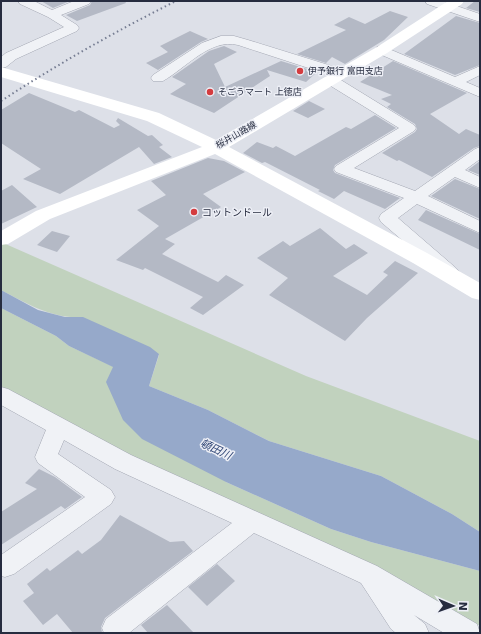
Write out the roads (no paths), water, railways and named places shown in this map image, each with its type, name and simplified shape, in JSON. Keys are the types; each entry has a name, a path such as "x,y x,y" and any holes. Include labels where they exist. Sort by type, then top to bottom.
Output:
{"main road":[{"name":"桜井山路線","path":"1,239 43,215 215,148 382,50 452,4"},
{"path":"1,72 153,117 191,134 215,148 252,166 480,293"}],"street":[{"path":"4,58 73,28 52,14 24,1"},
{"path":"52,14 85,1"},
{"path":"431,1 452,4 480,18"},
{"path":"158,78 170,72 208,45 220,40 232,40 288,56 336,77 409,128 342,169 416,197 480,228"},
{"path":"382,50 480,93"},
{"path":"455,82 480,70"},
{"path":"462,282 387,218 480,152"},
{"path":"454,170 480,183"},
{"path":"1,396 123,462 368,574 468,633"},
{"path":"5,566 102,497 46,457 58,427"},
{"path":"115,628 252,521"},
{"path":"368,574 400,620 416,633"}],"water":[{"name":"頓田川","path":"1,290 38,310 65,317 83,317 150,347 159,354 149,386 208,410 269,441 381,476 452,514 480,532 480,571 371,542 331,529 226,482 142,439 123,420 106,382 113,367 69,346 56,336 1,308"}],"railway":[{"path":"1,101 87,48 176,1"}],"place":[{"name":"伊予銀行 富田支店","path":"300,71"},
{"name":"そごうマート 上徳店","path":"210,92"},
{"name":"コットンドール","path":"194,212"}]}
